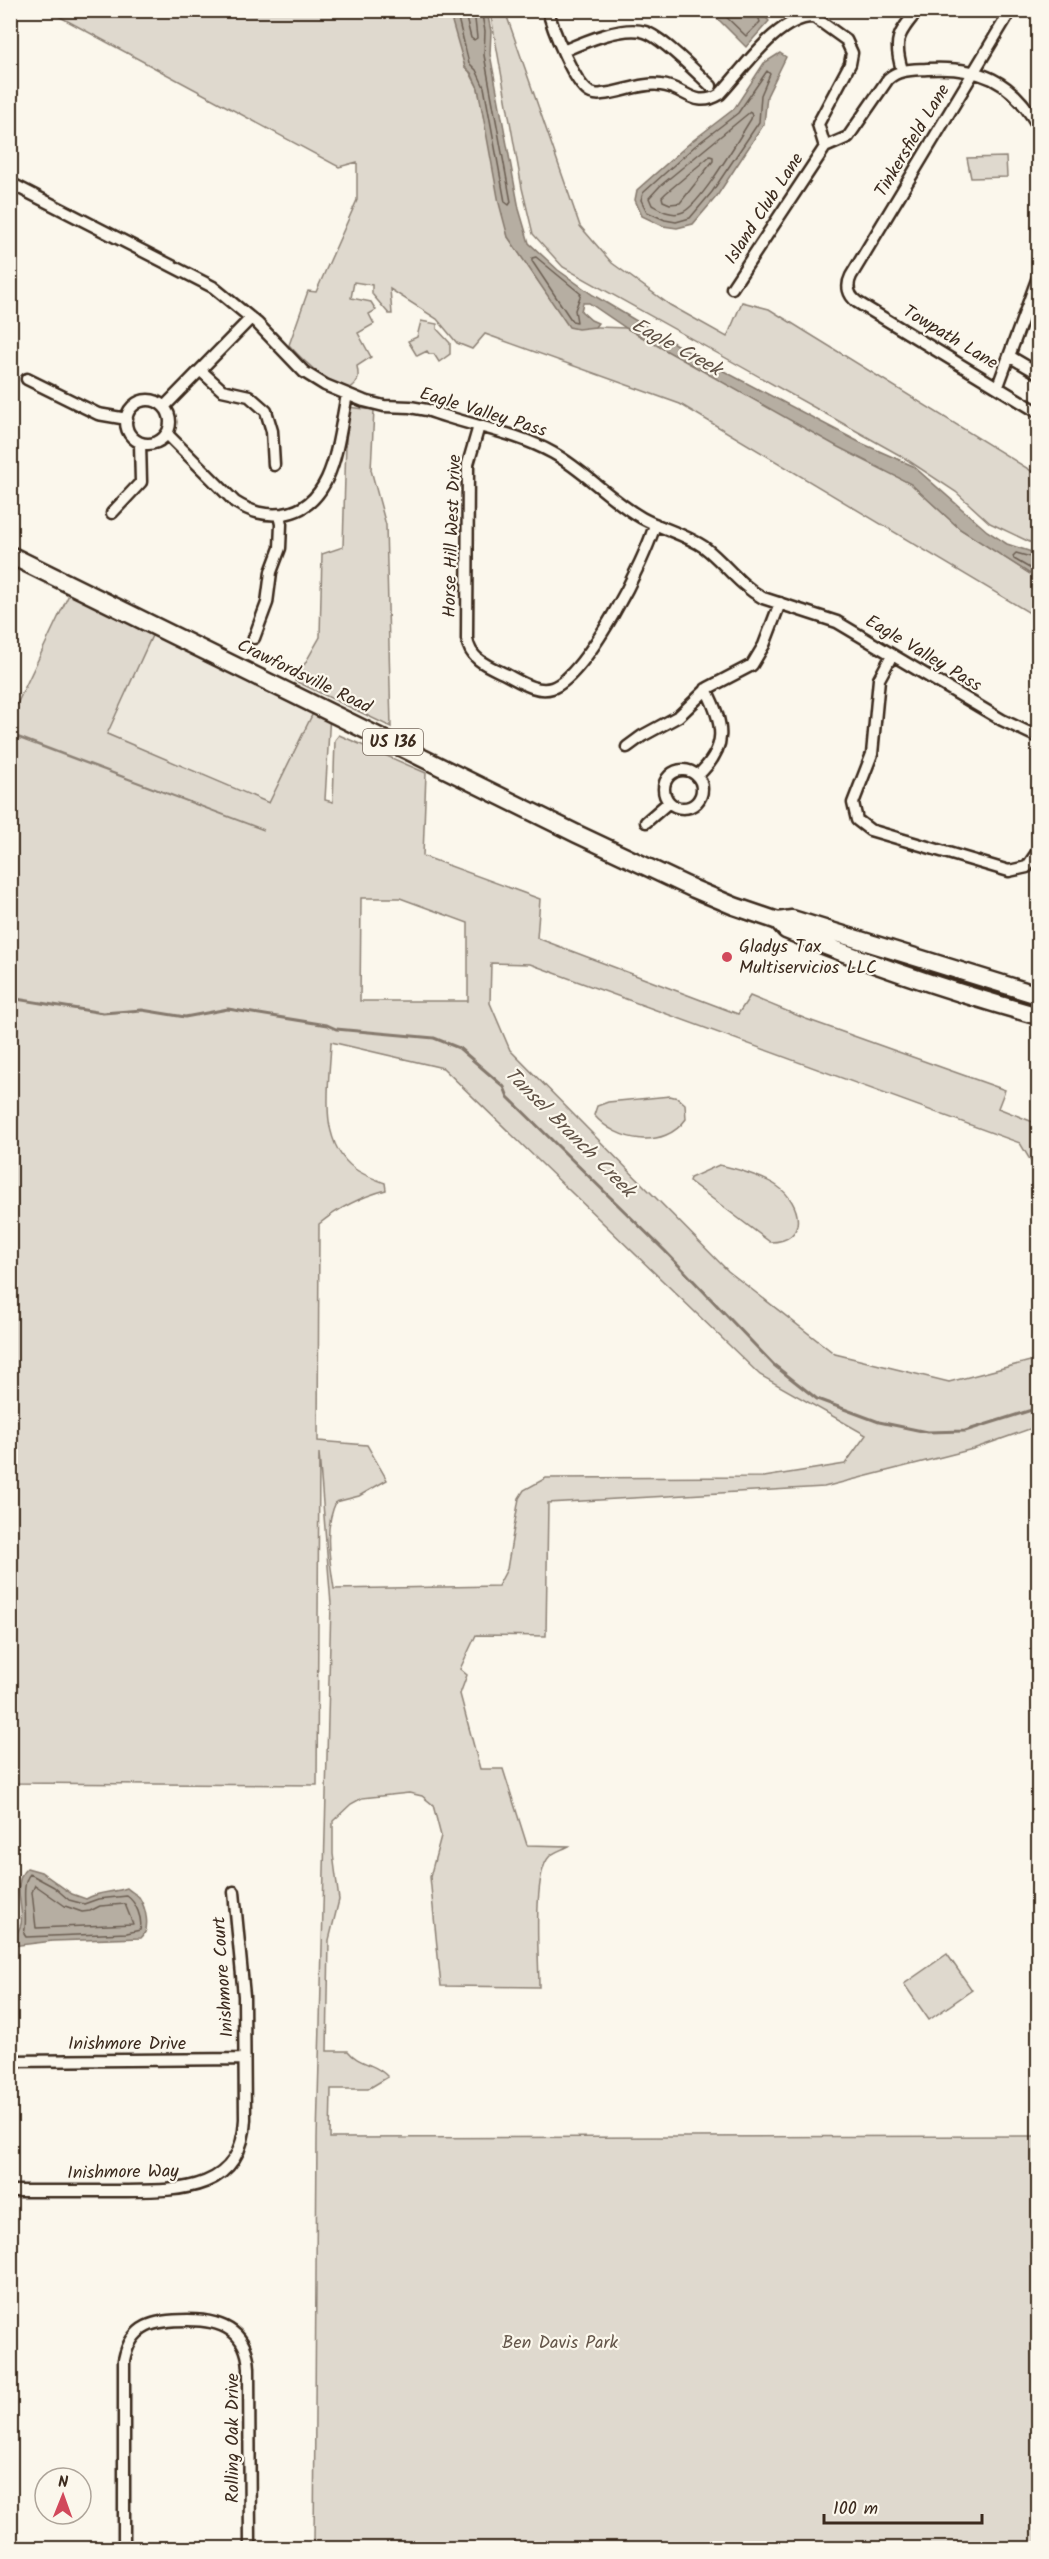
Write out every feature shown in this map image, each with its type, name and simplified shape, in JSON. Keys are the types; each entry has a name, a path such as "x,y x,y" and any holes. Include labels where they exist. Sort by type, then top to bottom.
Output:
{"main road":[{"name":"Crawfordsville Road","path":"10,555 596,843 734,906 778,921 792,919 1038,995"},
{"name":"Crawfordsville Road","path":"778,921 786,930 846,954 953,991 1038,1016"}],"street":[{"path":"548,10 563,51 582,86 590,92 602,94 661,85 679,90 689,97 707,100 720,94 775,35 795,21 812,14 846,40 852,52 850,64 819,119 818,130 825,147 848,137 888,79 902,70 940,68 974,71 992,78 1024,103 1038,126"},
{"path":"902,70 896,50 898,37 918,10"},
{"name":"Tinkersfield Lane","path":"849,291 851,276 1011,10"},
{"path":"563,51 592,39 618,33 646,32 711,86"},
{"name":"Island Club Lane","path":"732,288 825,147"},
{"name":"Eagle Valley Pass","path":"10,183 196,277 236,304 304,372 320,383 347,395 384,406 410,406 427,410 525,440 552,452 628,509 704,547 745,587 763,598 837,622 1002,720 1038,737"},
{"path":"998,386 1037,283"},
{"name":"Towpath Lane","path":"849,291 857,302 1038,412"},
{"path":"164,407 252,318"},
{"path":"1009,356 1038,374"},
{"path":"200,370 222,390 249,396 266,411 272,431 274,465"},
{"path":"27,379 98,414 127,419"},
{"path":"167,434 235,501 257,513 294,512 306,505 325,483 347,395"},
{"path":"153,401 164,407 170,420 167,434 155,443 140,443 129,433 127,419 132,408 142,402 153,401"},
{"name":"Horse Hill West Drive","path":"478,426 468,464 467,639 470,649 483,663 536,688 547,689 561,684 594,644 617,607 638,567 655,524"},
{"path":"112,513 141,482 140,443"},
{"path":"254,638 267,603 271,572 280,548 279,514"},
{"path":"627,747 679,716 706,689 752,665 764,645 780,603"},
{"path":"892,655 879,679 872,754 855,796 853,810 859,823 870,830 1015,872 1030,865 1038,851"},
{"path":"697,776 713,758 721,736 719,717 706,689"},
{"path":"684,770 697,776 702,789 698,802 685,808 669,802 664,788 670,775 684,770"},
{"path":"646,822 669,802"},
{"name":"Inishmore Court","path":"234,1892 244,1984 244,2060"},
{"name":"Inishmore Drive","path":"10,2061 244,2060"},
{"name":"Inishmore Way","path":"10,2191 176,2190 207,2182 231,2160 243,2136 244,2060"},
{"name":"Rolling Oak Drive","path":"124,2548 124,2363 128,2345 138,2332 160,2320 212,2320 234,2332 243,2343 249,2362 250,2548"}],"shaded area":[{"path":"155,629 316,707 269,803 107,734"}],"green space":[{"path":"49,11 451,11 465,67 478,88 508,237 569,326 626,328 911,484 960,529 1038,579 1038,618 680,404 485,334 472,349 457,343 437,319 390,289 392,314 389,314 372,294 372,285 354,282 351,298 371,302 376,310 369,314 374,324 358,333 371,357 357,366 358,379 350,388 324,377 289,345 308,291 316,292 357,200 357,162 339,167"},
{"path":"490,11 505,11 580,226 612,263 670,305 727,337 742,302 769,309 1038,475 1038,546 990,523 956,492 903,457 563,267 533,234 522,188"},
{"path":"1006,157 1007,177 971,178 967,158"},
{"path":"421,321 437,324 437,329 450,343 450,354 439,362 434,354 429,354 427,351 417,356 408,341 417,337"},
{"path":"347,407 374,410 371,470 386,525 391,727 295,681 320,637 322,554 343,547"},
{"name":"Ben Davis Park","path":"72,588 155,629 107,734 269,803 316,707 330,713 325,800 333,802 335,740 339,735 426,773 423,856 540,899 537,938 738,1014 750,996 806,1019 1005,1090 998,1108 1038,1124 1038,1173 1020,1143 530,964 491,963 490,1003 510,1050 728,1271 835,1354 949,1382 1038,1359 1038,1426 973,1449 824,1487 548,1503 546,1636 476,1635 460,1669 467,1675 460,1694 480,1769 503,1769 527,1845 569,1846 549,1857 540,1881 538,1899 539,1987 441,1986 430,1877 441,1836 433,1805 422,1796 409,1793 362,1798 351,1804 333,1821 333,1854 339,1900 329,1940 327,2051 348,2051 352,2056 378,2069 388,2077 368,2089 331,2089 330,2138 1038,2136 1038,2548 314,2548 317,2138 331,1604 319,1453 317,1785 11,1783 10,735 264,830 11,734 11,702 17,704","holes":["361,898 400,898 468,923 468,1001 360,1001","331,1042 443,1068 760,1375 866,1435 845,1464 764,1477 546,1478 524,1490 519,1498 507,1569 498,1586 334,1589 329,1556 329,1534 336,1502 359,1496 387,1480 367,1445 318,1441 319,1224 351,1203 386,1190 385,1183 355,1169 343,1157 335,1143 328,1110"]},
{"path":"670,1096 678,1098 685,1104 686,1119 677,1129 666,1135 640,1139 627,1136 604,1124 594,1115 597,1106 608,1102"},
{"path":"719,1165 765,1180 785,1193 792,1202 798,1220 791,1236 770,1242 689,1181 690,1178"},
{"path":"947,1954 972,1990 929,2020 904,1984"}],"water":[{"name":"Eagle Creek","path":"449,11 487,11 491,31 490,54 519,209 529,243 558,270 593,295 697,357 861,443 913,466 987,531 1007,544 1038,554 1038,579 960,529 911,484 838,447 626,328 589,303 583,303 581,311 598,323 595,327 578,329 569,327 508,237 499,203 478,88 471,73 465,67"},
{"path":"710,11 760,11 769,21 746,47"},
{"path":"780,53 786,57 767,96 764,124 717,196 693,224 677,228 663,226 642,216 635,200 637,190 691,142 734,109 764,63"},
{"path":"27,1868 41,1872 72,1894 86,1899 127,1888 139,1897 144,1907 147,1924 144,1934 141,1938 53,1941 12,1946 21,1924 19,1887 22,1874"}],"waterway":[{"name":"Tansel Branch Creek","path":"10,998 103,1013 142,1010 185,1017 228,1009 327,1025 336,1029 434,1038 459,1048 504,1087 508,1097 665,1251 774,1365 817,1399 879,1422 927,1432 965,1431 1038,1408"}],"place":[{"name":"Gladys Tax Multiservicios LLC","path":"727,957"}]}
